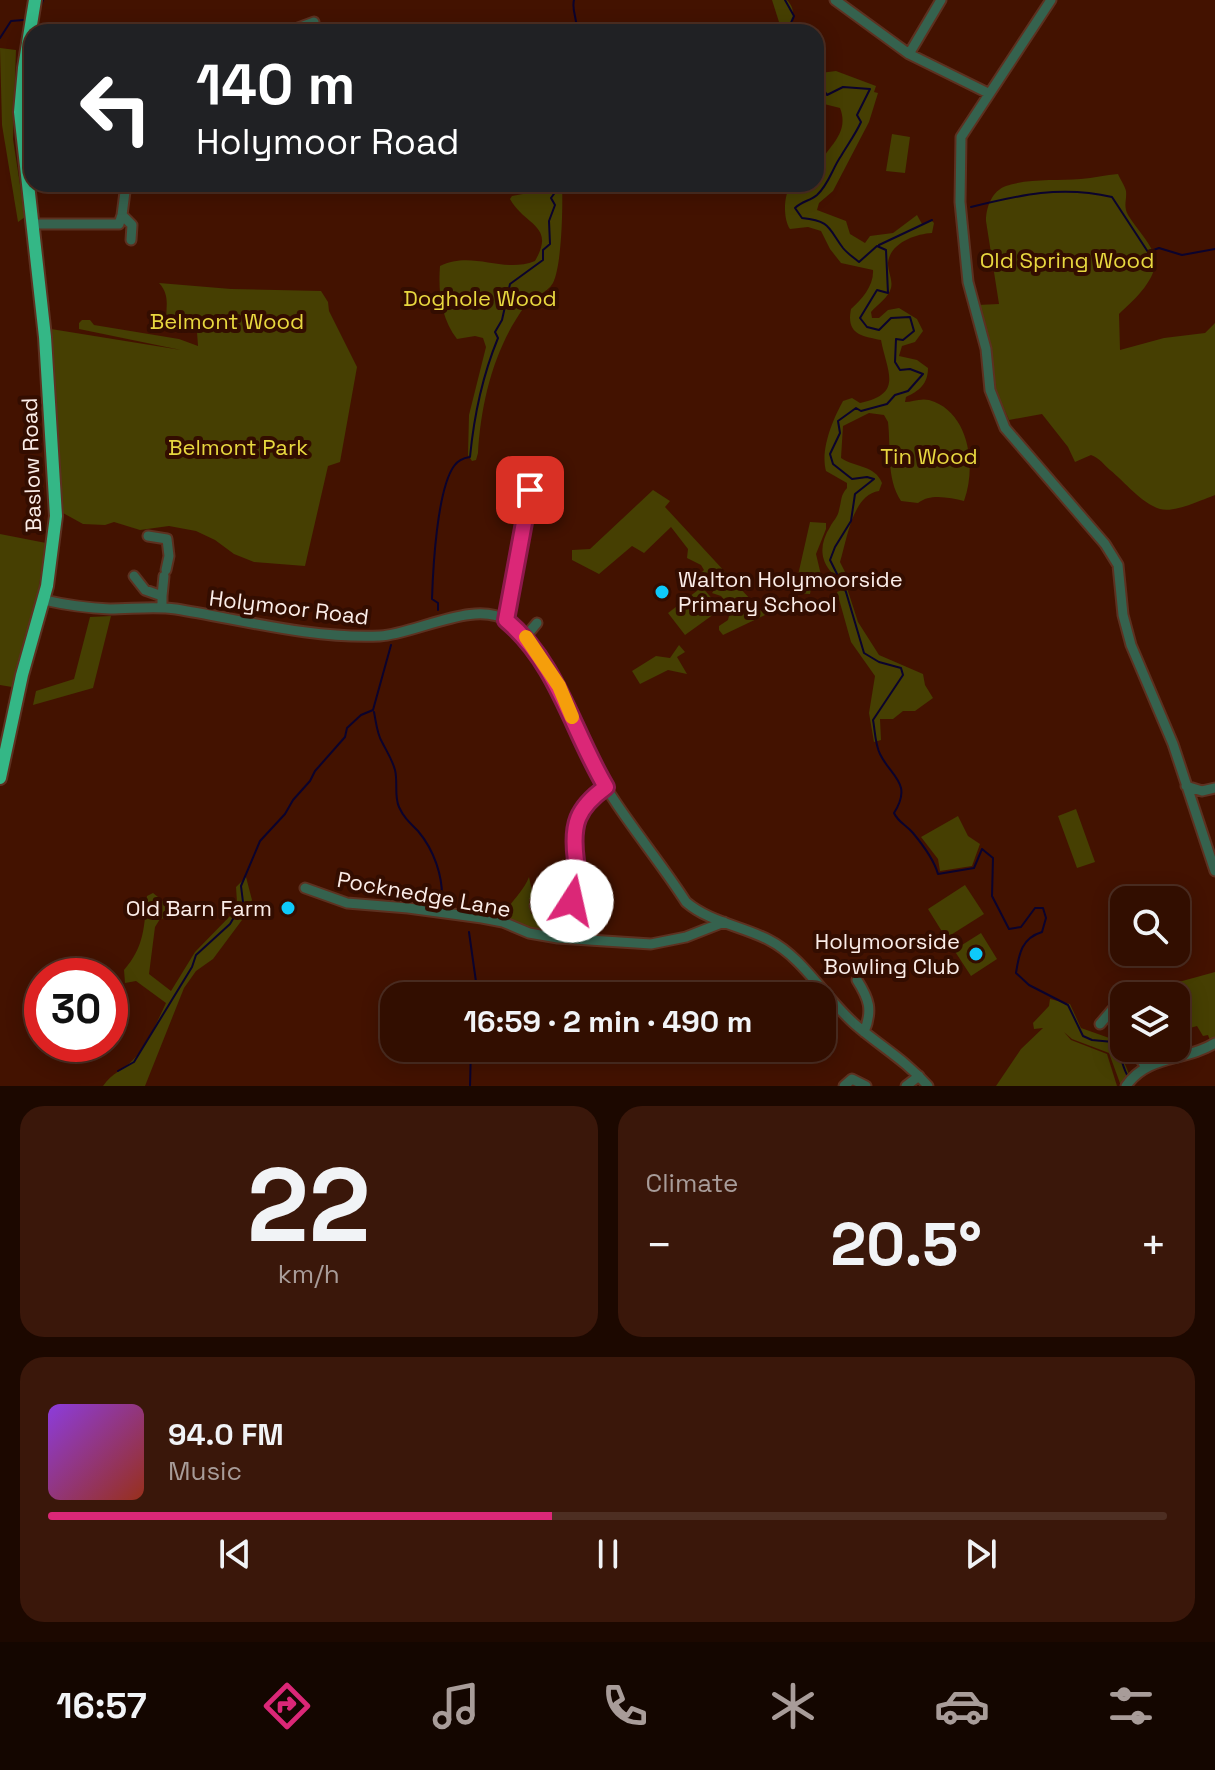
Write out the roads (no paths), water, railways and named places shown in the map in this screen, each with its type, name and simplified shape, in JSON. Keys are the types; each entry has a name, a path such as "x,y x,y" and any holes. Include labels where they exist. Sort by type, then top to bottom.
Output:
{"highway":[{"name":"Baslow Road","path":"32,24 35,0"},
{"name":"Baslow Road","path":"0,778 3,745 44,600 56,516 45,337 31,192"}],"street":[{"path":"835,0 909,54 988,93"},
{"path":"909,54 941,0"},
{"path":"1051,0 961,137 960,202 968,282 986,349 990,390 1005,428 1105,544 1118,565 1123,615 1130,641 1173,744 1215,871"},
{"path":"309,24 314,22"},
{"path":"33,224 119,224 125,192"},
{"path":"122,215 132,225 131,240"},
{"path":"530,490 506,620 526,636 559,686 591,761 606,787 686,902 706,916 771,941 793,959 864,1032 909,1064 928,1086"},
{"path":"148,536 167,539 169,556 162,608"},
{"path":"134,576 145,590 162,596"},
{"name":"Holymoor Road","path":"44,600 72,606 162,608 271,626 367,636 400,634 457,617 480,615 506,620"},
{"path":"526,636 537,623"},
{"path":"1186,786 1202,791 1215,788"},
{"path":"535,906 577,900 582,893 575,849 577,819 583,806 606,787"},
{"path":"1193,809 1202,791"},
{"name":"Pocknedge Lane","path":"305,888 347,903 482,918 503,922 529,933 558,938 651,944 686,937 724,922"},
{"path":"857,980 870,999 870,1018 864,1032"},
{"path":"1100,1024 1110,1012"},
{"path":"1129,1083 1145,1066 1191,1054 1215,1043"},
{"path":"1143,1062 1145,1066"},
{"path":"906,1086 919,1076"},
{"path":"844,1086 852,1079 866,1086"}],"waterway":[{"path":"36,19 43,0"},
{"path":"574,0 577,24"},
{"path":"785,0 794,16 790,24"},
{"path":"0,38 11,21 23,20"},
{"path":"824,90 827,95 843,87 870,89 857,115 861,122 824,187"},
{"path":"438,610 438,603 432,599 437,530 448,477 457,462 470,457 480,396 510,284 543,260 543,250 550,244 549,221 555,205 551,198 555,192"},
{"path":"820,192 795,208 802,218 819,221 828,227 845,250 859,262 877,246 886,250 888,293 877,290 860,318 867,327 879,330 891,318 910,317 914,331 903,340 896,339 895,362 900,370 910,369 923,374 908,391 895,395 887,404 861,411 856,408 838,421 840,433 830,454 833,464 852,479 874,479 855,494 851,521 830,560 846,592 864,653 879,662 901,668 903,675 873,720 878,750 901,787 894,813 924,848 938,874 974,868 982,849 993,858 992,896 1009,929 1021,927 1035,908 1043,908 1046,918 1042,932 1026,942 1016,973 1029,985 1068,1005 1083,1036 1113,1042 1129,1078"},
{"path":"971,207 1041,193 1093,193 1112,197 1148,252 1159,248 1182,255 1215,249"},
{"path":"879,245 932,220"},
{"path":"118,1071 134,1062 192,967 196,955 230,924 243,902 241,886 260,841 345,737 347,728 361,715 373,710 391,645"},
{"path":"374,712 379,735 395,770 399,807 424,838 433,855 441,882 442,900"},
{"path":"469,932 476,982"},
{"path":"470,1086 471,1062"}],"place":[{"name":"Walton Holymoorside Primary School","path":"662,592"},
{"name":"Old Barn Farm","path":"288,908"},
{"name":"Holymoorside Bowling Club","path":"976,954"}],"park label":[{"name":"Old Spring Wood","path":"1067,260"},
{"name":"Doghole Wood","path":"480,298"},
{"name":"Belmont Wood","path":"227,321"},
{"name":"Belmont Park","path":"238,447"},
{"name":"Tin Wood","path":"929,456"}]}
